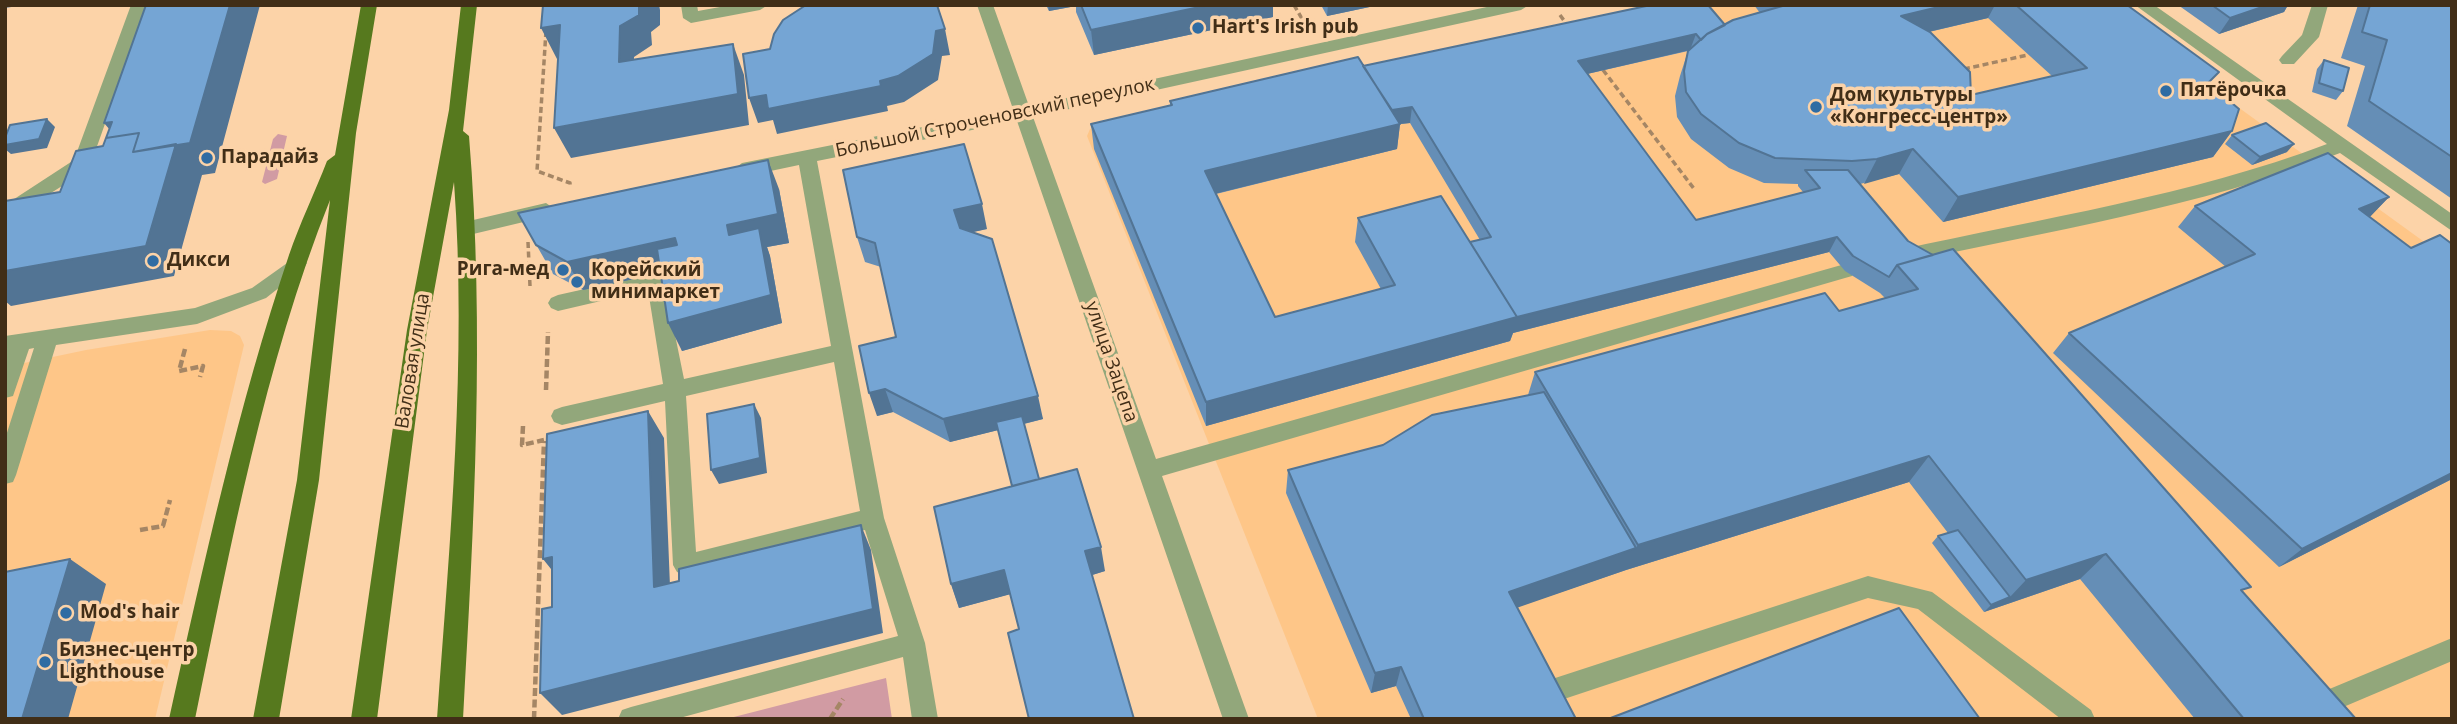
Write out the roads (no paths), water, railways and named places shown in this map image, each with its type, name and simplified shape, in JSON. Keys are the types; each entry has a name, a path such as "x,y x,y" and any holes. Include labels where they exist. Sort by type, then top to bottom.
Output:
{"main road":[{"path":"266,719 307,480 347,133 369,5"},
{"name":"Валовая улица","path":"365,719 417,330 457,110 468,5"},
{"path":"450,719 469,406 469,228 457,110"},
{"path":"181,719 240,460 297,263 347,133"}],"street":[{"path":"5,215 82,164 139,5"},
{"path":"689,5 691,18 760,5"},
{"name":"улица Зацепа","path":"985,5 1236,719"},
{"name":"Большой Строченовский переулок","path":"729,173 1025,113 1521,5"},
{"path":"2143,5 2452,224"},
{"path":"2288,60 2310,37 2320,5"},
{"path":"1899,257 2083,216 2165,202 2299,162 2341,146"},
{"path":"807,157 873,518 913,643 925,719"},
{"path":"469,228 570,196"},
{"path":"5,390 13,342 197,316 259,293 297,263"},
{"path":"1149,470 1845,271"},
{"path":"558,303 656,281 675,391 685,565 873,518"},
{"path":"5,475 48,337"},
{"path":"562,416 844,351"},
{"path":"1546,693 1868,587 1924,600 2082,719"},
{"path":"631,719 913,643"},
{"path":"2298,714 2452,649"}],"place":[{"name":"Hart's Irish pub","path":"1198,28"},
{"name":"Пятёрочка","path":"2166,91"},
{"name":"Дом культуры «Конгресс-центр»","path":"1816,107"},
{"name":"Парадайз","path":"207,158"},
{"name":"Дикси","path":"153,261"},
{"name":"Рига-мед","path":"563,270"},
{"name":"Корейский минимаркет","path":"577,282"},
{"name":"Mod's hair","path":"66,613"},
{"name":"Бизнес-центр Lighthouse","path":"45,662"}]}
